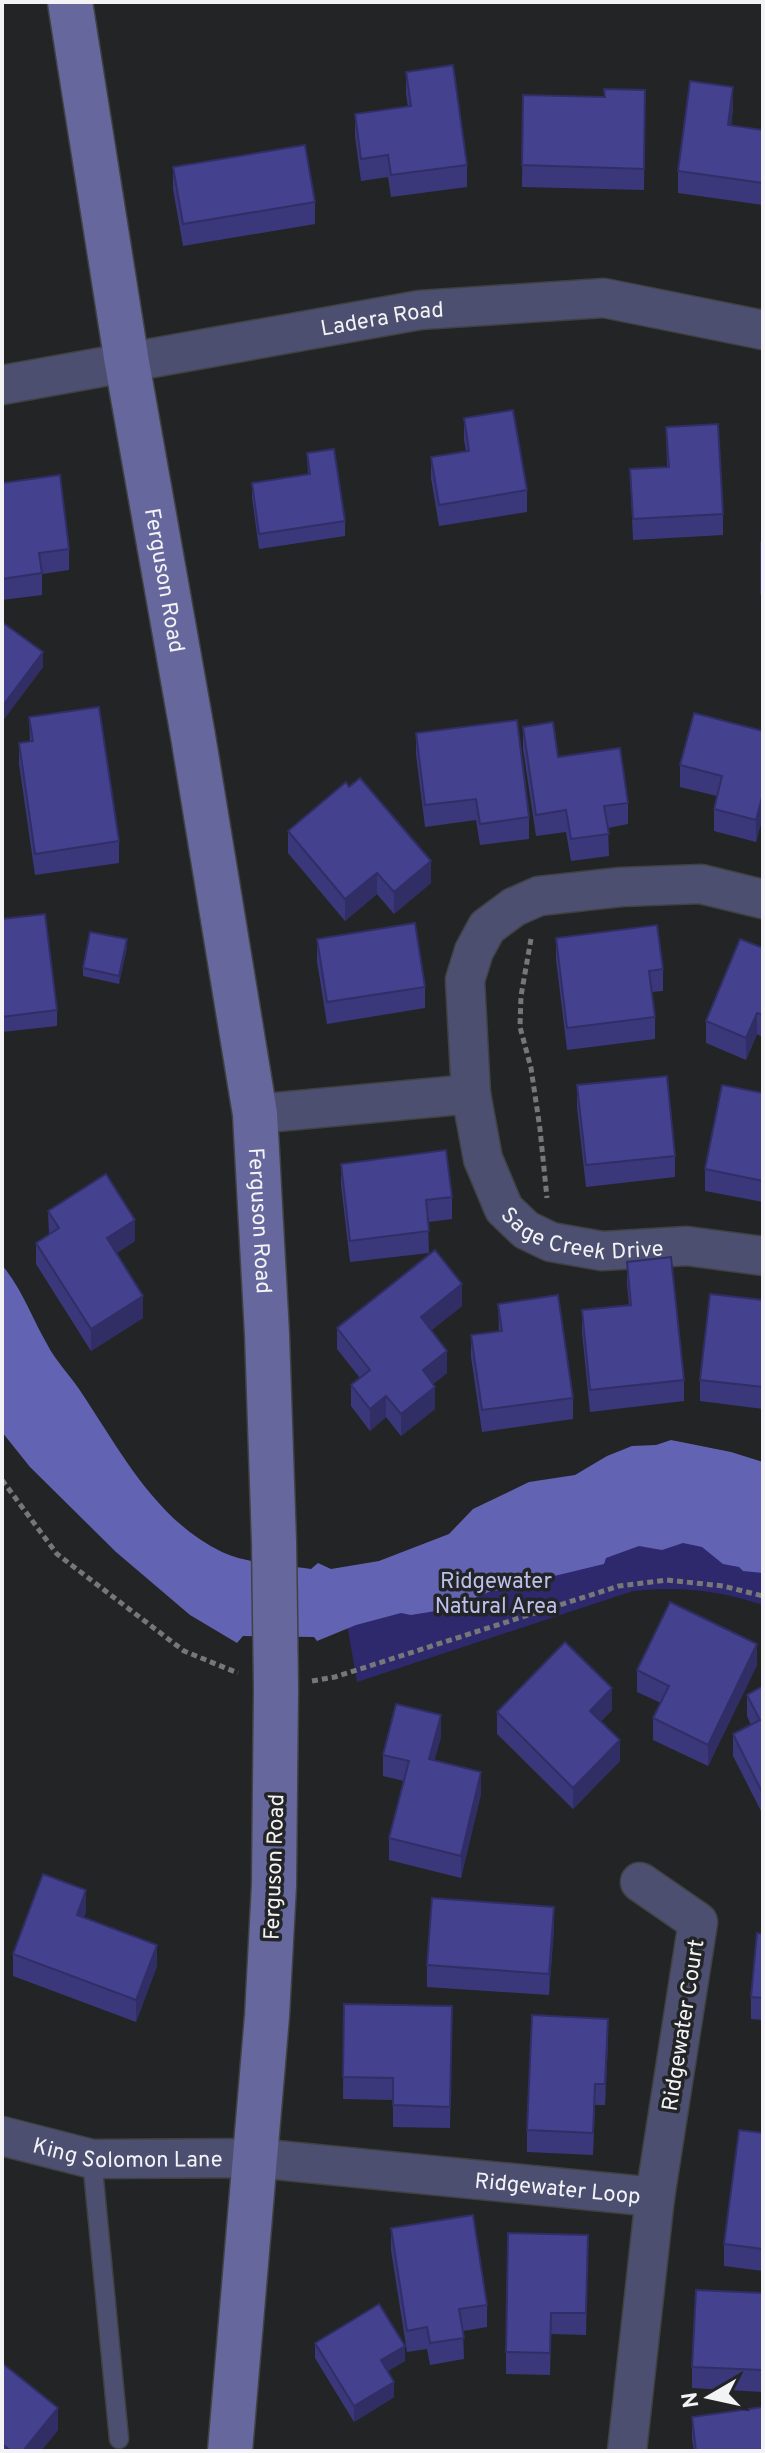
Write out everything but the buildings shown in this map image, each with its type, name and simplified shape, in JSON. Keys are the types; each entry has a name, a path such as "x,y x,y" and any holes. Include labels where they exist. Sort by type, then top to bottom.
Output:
{"street":[{"name":"Ferguson Road","path":"70,2 127,363 255,1114 274,1542 274,1885 267,2016 230,2451"},
{"name":"Ladera Road","path":"2,385 420,310 604,298 763,330"},
{"path":"539,896 621,887 701,884 763,899"},
{"name":"Sage Creek Drive","path":"539,896 514,907 487,927 474,951 465,980 471,1094 483,1159 504,1209 526,1230 551,1242 602,1251 687,1246 763,1256"},
{"path":"255,1114 471,1094"},
{"name":"Ridgewater Court","path":"640,1882 698,1922 655,2197"},
{"name":"King Solomon Lane","path":"2,2136 92,2159 255,2158"},
{"name":"Ridgewater Loop","path":"255,2158 655,2197 627,2451"}],"lane":[{"path":"92,2159 119,2439"}],"path":[{"path":"539,896 521,996 520,1027 531,1068 540,1129 551,1242"},
{"path":"2,1480 57,1554 184,1651 276,1669 335,1677 619,1586 667,1580 723,1586 763,1596"}],"green space":[{"name":"Ridgewater Natural Area","path":"763,1519 763,1605 699,1590 633,1591 357,1682 343,1601"}],"shaded area":[{"path":"2,1265 50,1350 140,1480 177,1521 222,1552 254,1562 311,1569 318,1563 331,1569 379,1561 449,1534 473,1509 529,1482 575,1475 607,1456 632,1446 656,1445 671,1440 763,1462 763,1573 743,1571 739,1567 723,1564 702,1547 683,1543 662,1550 639,1546 606,1558 604,1564 546,1578 536,1588 491,1591 448,1609 411,1615 401,1613 356,1625 317,1641 314,1637 243,1636 237,1643 190,1615 116,1552 30,1467 2,1432"}]}
